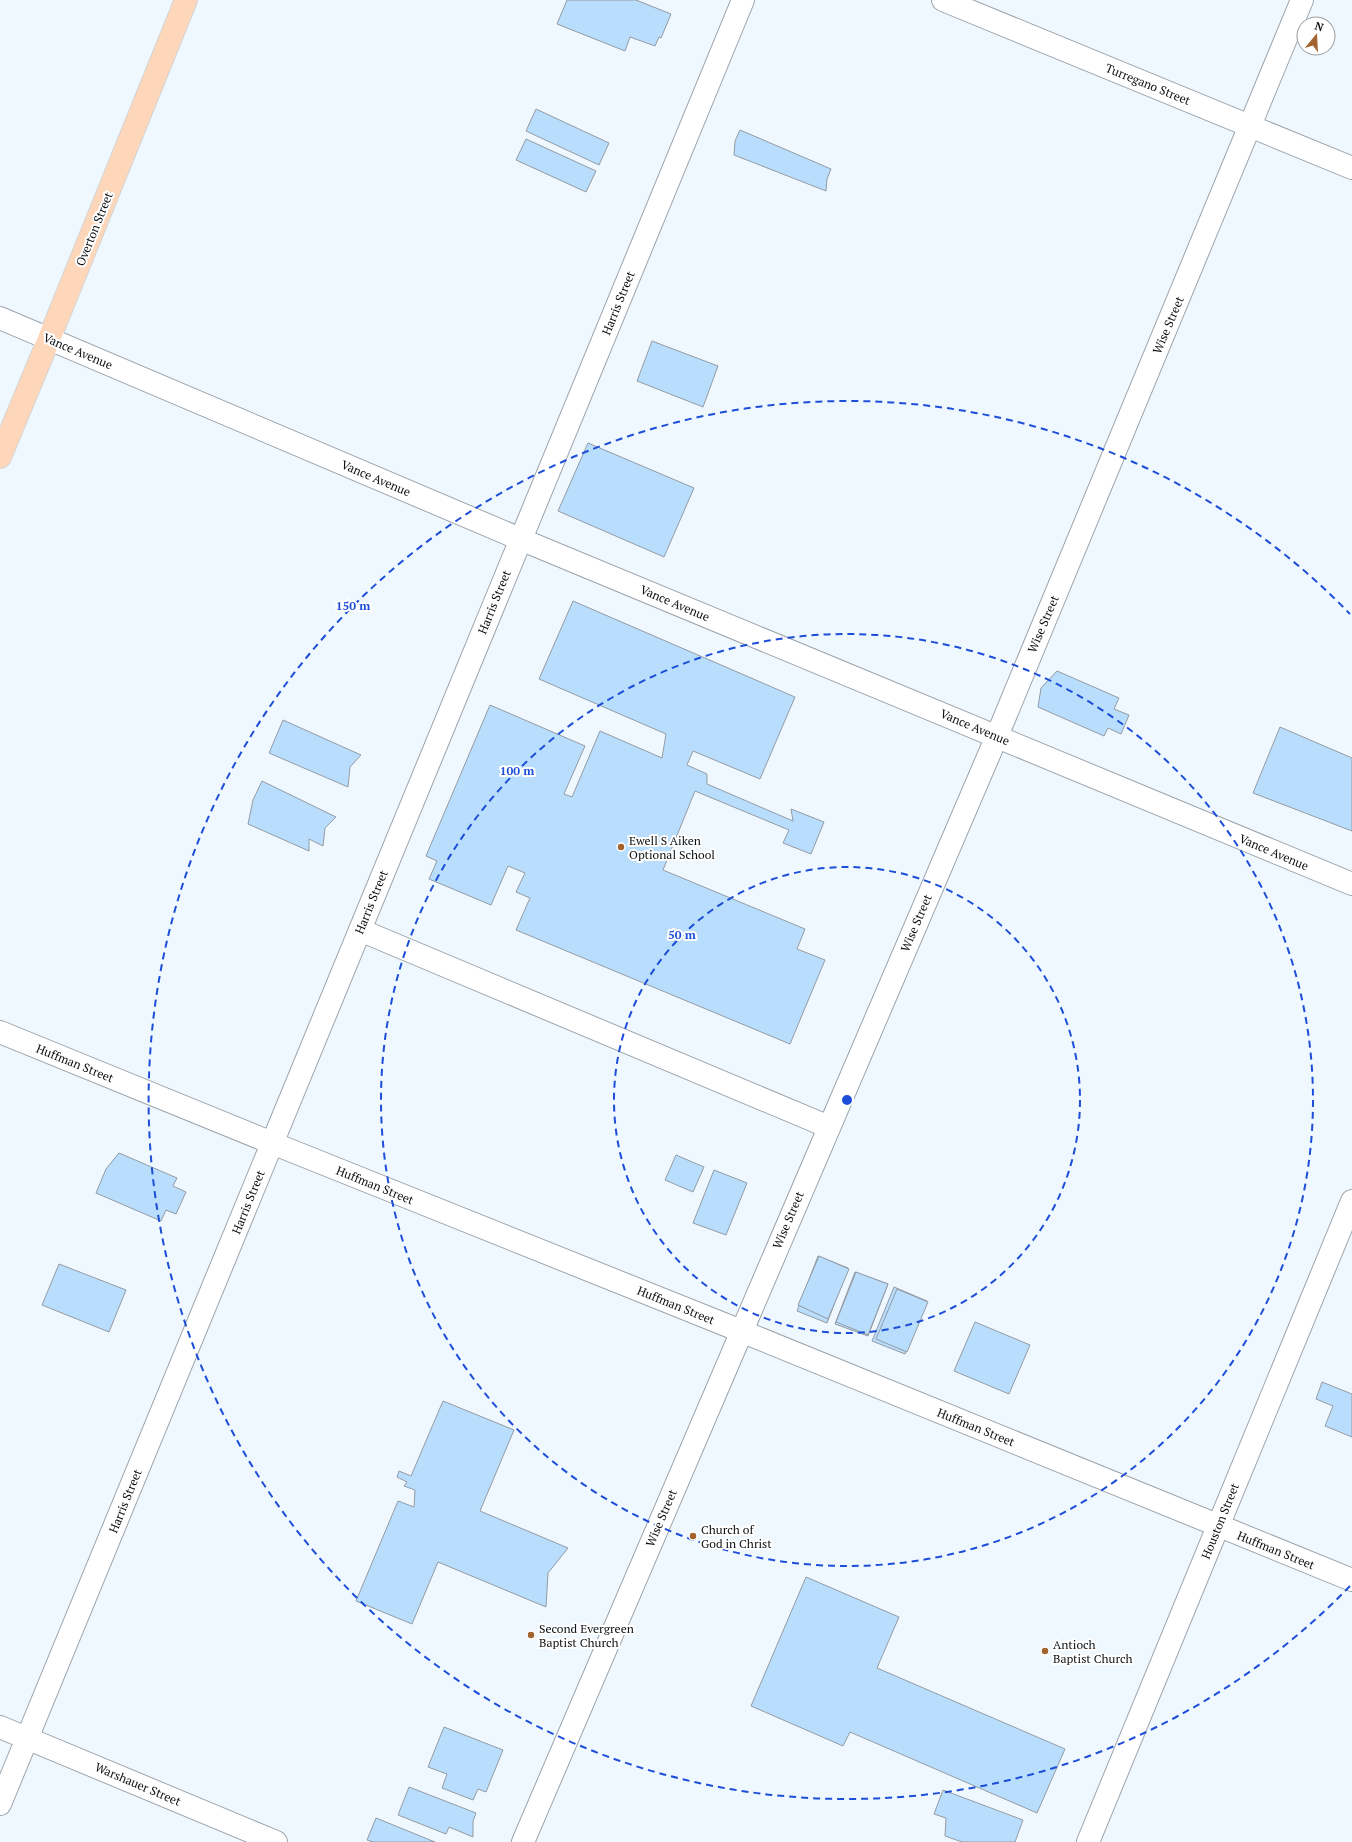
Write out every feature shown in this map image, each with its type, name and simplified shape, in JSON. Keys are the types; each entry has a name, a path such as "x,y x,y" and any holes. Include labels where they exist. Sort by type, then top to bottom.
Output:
{"main road":[{"name":"Overton Street","path":"0,457 186,0"}],"street":[{"name":"Harris Street","path":"0,1804 520,538 743,0"},
{"name":"Turregano Street","path":"943,0 1352,168"},
{"name":"Wise Street","path":"523,1842 996,736 1251,126 1302,0"},
{"name":"Vance Avenue","path":"0,318 520,538 1352,884"},
{"path":"360,930 828,1127"},
{"name":"Huffman Street","path":"0,1032 741,1331 1352,1580"},
{"name":"Houston Street","path":"1088,1842 1352,1201"},
{"name":"Warshauer Street","path":"0,1727 276,1842"}],"building":[{"path":"567,0 636,0 671,14 661,38 659,37 655,46 630,37 625,51 557,24"},
{"path":"536,109 609,143 599,165 526,131"},
{"path":"740,130 831,169 827,179 826,191 734,155 735,141"},
{"path":"526,139 596,171 586,192 516,160"},
{"path":"652,341 718,366 703,407 637,381"},
{"path":"588,443 694,488 664,557 558,511"},
{"path":"573,601 795,697 760,779 693,751 687,765 707,774 707,784 793,821 791,809 824,822 811,854 783,843 789,830 695,791 663,870 805,929 797,949 825,960 790,1044 516,930 530,898 516,892 525,873 508,866 491,905 429,879 437,861 426,856 490,705 585,746 564,794 572,797 600,731 662,758 666,734 539,679"},
{"path":"1057,671 1119,698 1114,709 1129,715 1121,734 1108,728 1104,736 1038,707 1041,688"},
{"path":"283,720 361,755 350,767 348,787 269,753"},
{"path":"1280,727 1352,758 1352,831 1253,793"},
{"path":"262,781 336,817 325,828 323,846 309,839 309,851 248,824 253,800"},
{"path":"119,1153 177,1178 173,1186 186,1192 176,1214 166,1210 161,1221 96,1193 106,1169"},
{"path":"676,1155 704,1167 693,1192 665,1180"},
{"path":"714,1170 747,1183 726,1235 693,1223"},
{"path":"818,1256 848,1268 827,1323 797,1311"},
{"path":"819,1256 849,1269 828,1319 798,1305"},
{"path":"59,1264 126,1290 109,1332 42,1305"},
{"path":"855,1272 888,1284 868,1336 835,1324"},
{"path":"856,1272 888,1284 868,1335 836,1322"},
{"path":"894,1287 927,1301 905,1354 872,1341"},
{"path":"897,1289 928,1302 907,1352 876,1339"},
{"path":"975,1322 1030,1345 1009,1394 954,1371"},
{"path":"1322,1382 1352,1394 1352,1437 1325,1426 1333,1406 1316,1399"},
{"path":"443,1401 514,1430 480,1511 568,1548 548,1573 546,1607 438,1562 412,1624 356,1601 398,1501 414,1507 415,1490 404,1486 407,1482 397,1477 399,1471 411,1476"},
{"path":"806,1577 899,1617 877,1668 1065,1749 1037,1813 850,1732 843,1746 751,1706"},
{"path":"444,1727 503,1750 486,1792 478,1789 473,1800 442,1788 447,1774 428,1767"},
{"path":"409,1787 476,1813 473,1821 473,1837 449,1827 446,1834 398,1815"},
{"path":"943,1790 1023,1820 1015,1842 962,1842 945,1836 946,1818 934,1814"},
{"path":"376,1818 435,1842 373,1842 367,1840"}],"place":[{"name":"Ewell S Aiken Optional School","path":"621,847"},
{"name":"Church of God in Christ","path":"693,1536"},
{"name":"Second Evergreen Baptist Church","path":"531,1635"},
{"name":"Antioch Baptist Church","path":"1045,1651"}]}
